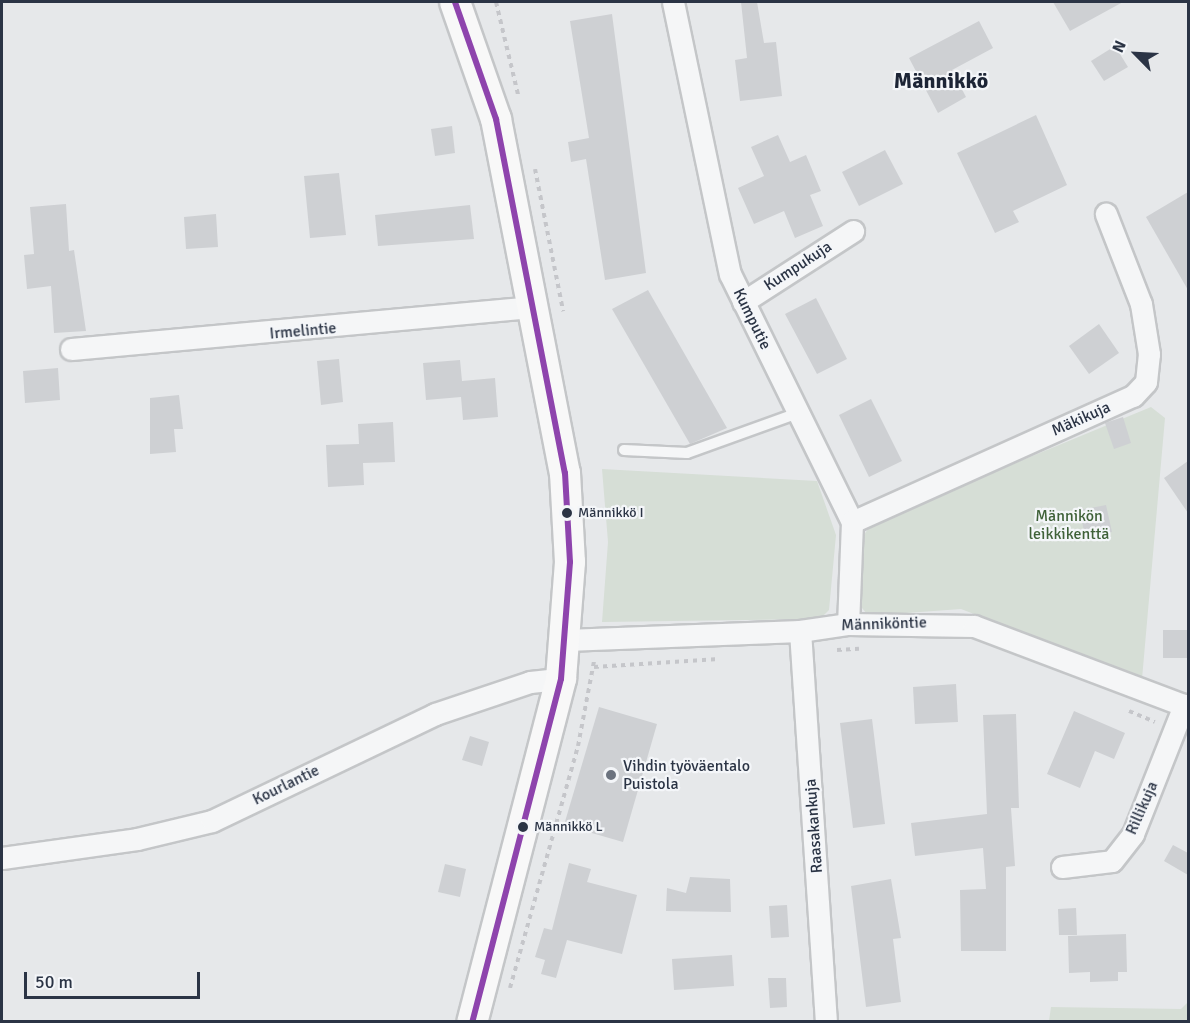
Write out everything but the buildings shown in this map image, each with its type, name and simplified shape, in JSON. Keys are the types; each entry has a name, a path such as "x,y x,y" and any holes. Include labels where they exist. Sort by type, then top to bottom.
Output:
{"street":[{"path":"455,2 496,119 565,473 566,640 561,679 472,1022"},
{"name":"Kumputie","path":"673,2 721,244 743,302 852,522 848,624"},
{"name":"Mäkikuja","path":"852,522 1133,396 1146,382 1149,354 1141,304 1106,214"},
{"name":"Kumpukuja","path":"743,302 853,231"},
{"name":"Irmelintie","path":"70,349 534,307"},
{"name":"Männiköntie","path":"566,640 800,631 848,624 974,626 1186,706"},
{"name":"Raasakankuja","path":"800,631 826,1022"},
{"name":"Kourlantie","path":"2,858 126,840 212,821 435,714 530,682 561,679"},
{"name":"Rillikuja","path":"1062,867 1112,861 1133,834 1174,730 1186,706"}],"lane":[{"path":"624,450 687,453 798,413"}],"path":[{"path":"803,653 873,647"},
{"path":"594,667 733,658"},
{"path":"1120,707 1174,730"}],"green space":[{"name":"Männikön leikkikenttä","path":"1151,407 1165,418 1142,679 961,609 879,615 867,614 857,602 861,539 873,522"},
{"path":"602,469 817,481 836,535 829,610 820,619 602,622 608,542"},
{"path":"1188,1002 1188,1021 1049,1021 1051,1007 1181,1009"}],"transit line":[{"path":"455,2 496,119 565,473 570,562 561,679 472,1022"}],"place":[{"name":"Männikkö I","path":"567,513"},
{"name":"Vihdin työväentalo Puistola","path":"611,775"},
{"name":"Männikkö L","path":"523,827"}],"district":[{"name":"Männikkö","path":"941,81"}]}
